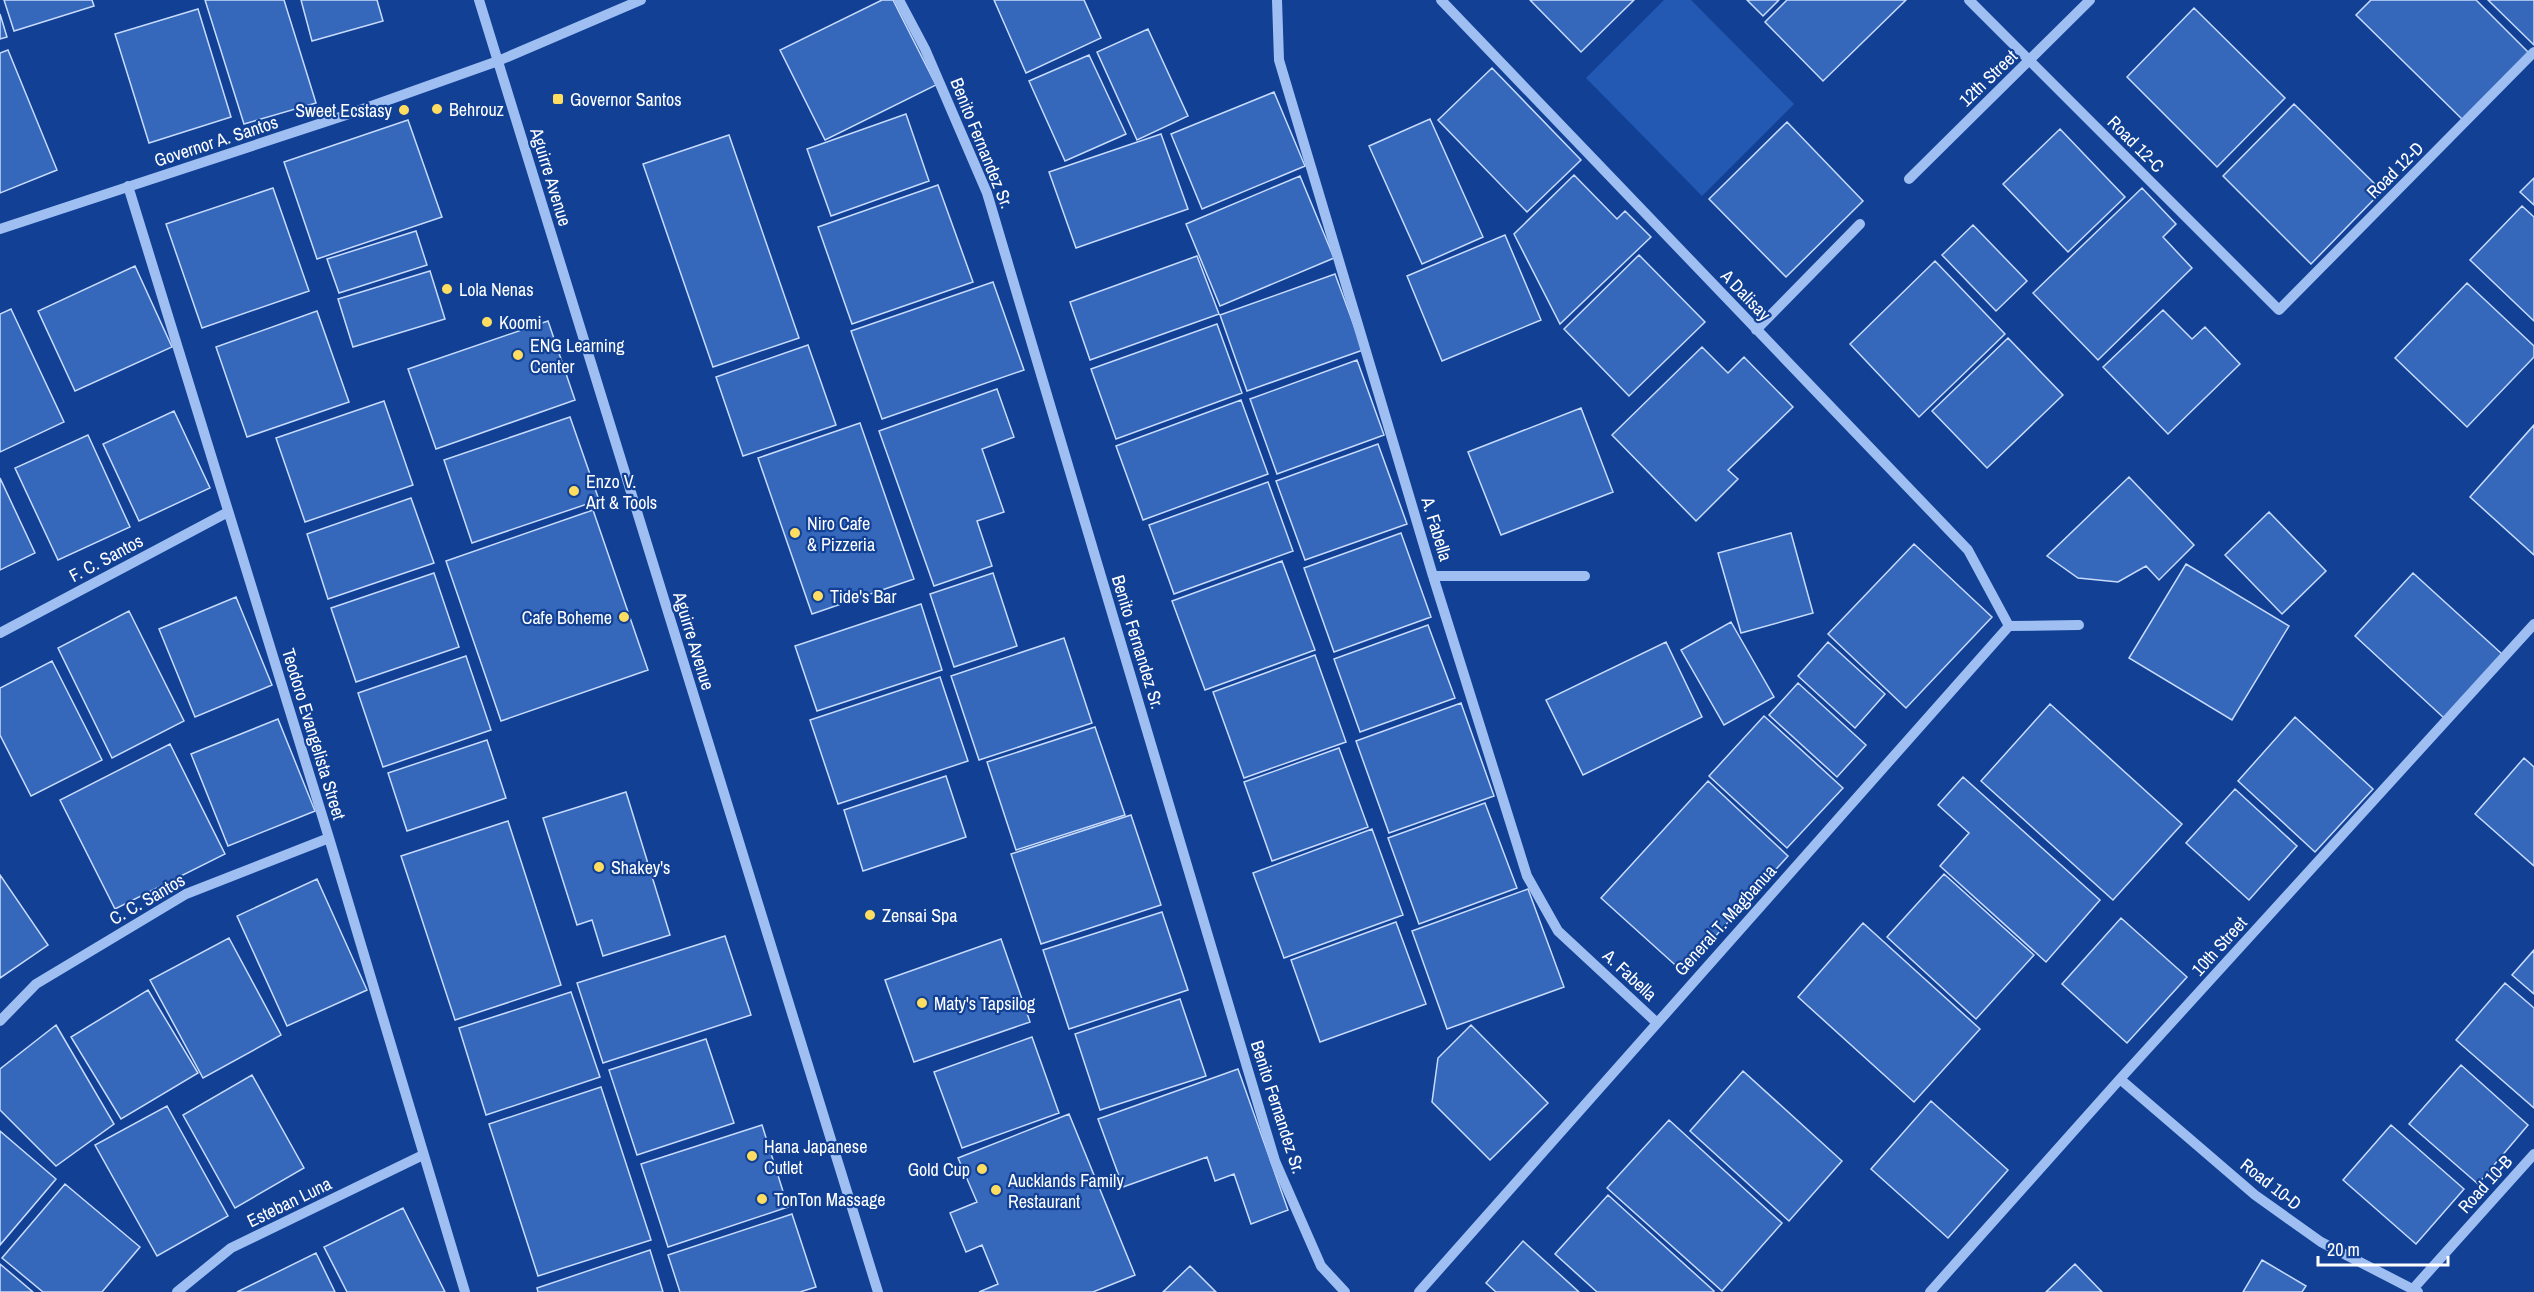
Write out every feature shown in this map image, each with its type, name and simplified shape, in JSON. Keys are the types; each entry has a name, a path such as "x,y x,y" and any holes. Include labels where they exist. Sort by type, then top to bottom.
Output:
{"street":[{"name":"Aguirre Avenue","path":"479,0 878,1292"},
{"name":"Governor A. Santos","path":"0,229 346,115 498,61 641,0"},
{"name":"Benito Fernandez Sr.","path":"899,0 925,49 987,193 1275,1161 1321,1266 1344,1292"},
{"name":"A. Fabella","path":"1277,0 1279,60 1527,876 1558,931 1656,1022"},
{"name":"A Dalisay","path":"1441,0 1968,550 2009,626"},
{"name":"Road 12-C","path":"1969,0 2279,310"},
{"name":"12th Street","path":"1909,178 2090,0"},
{"name":"Road 12-D","path":"2279,310 2534,52"},
{"name":"Teodoro Evangelista Street","path":"128,186 329,838 465,1292"},
{"path":"1756,330 1860,224"},
{"name":"F. C. Santos","path":"0,633 228,512"},
{"path":"1434,576 1586,576"},
{"name":"10th Street","path":"1930,1292 2120,1079 2534,624"},
{"path":"2009,626 2079,625"},
{"name":"General T. Magbanua","path":"1419,1292 2009,626"},
{"name":"C. C. Santos","path":"0,1021 36,984 186,894 329,838"},
{"name":"Road 10-D","path":"2120,1079 2255,1195 2321,1242 2415,1291"},
{"name":"Road 10-B","path":"2415,1291 2534,1154"},
{"name":"Esteban Luna","path":"177,1292 231,1248 423,1155"}],"shaded area":[{"path":"1664,0 1691,0 1794,104 1702,196 1586,78"}],"building":[{"path":"4,0 92,0 94,6 14,31"},
{"path":"205,0 284,0 316,103 244,124"},
{"path":"301,0 377,0 383,21 312,41"},
{"path":"882,0 893,0 936,85 825,140 780,50"},
{"path":"994,0 1084,0 1101,38 1026,73"},
{"path":"1530,0 1634,0 1581,52"},
{"path":"1747,0 1779,0 1763,16"},
{"path":"1787,0 1906,0 1823,81 1765,22"},
{"path":"2371,0 2476,0 2529,53 2463,120 2356,15"},
{"path":"2488,0 2534,0 2534,45"},
{"path":"2194,8 2285,98 2217,167 2127,77"},
{"path":"198,9 231,117 149,143 115,34"},
{"path":"0,14 7,37 0,39"},
{"path":"1148,29 1188,116 1137,140 1097,52"},
{"path":"8,50 57,170 0,193 0,53"},
{"path":"1089,55 1126,134 1065,161 1029,81"},
{"path":"1492,68 1581,160 1527,212 1438,120"},
{"path":"1274,92 1305,166 1202,209 1171,134"},
{"path":"2294,104 2382,191 2311,264 2223,176"},
{"path":"906,114 929,181 831,216 807,149"},
{"path":"1430,119 1483,237 1422,264 1369,146"},
{"path":"408,120 442,217 317,259 284,162"},
{"path":"1787,122 1863,201 1786,277 1709,199"},
{"path":"2060,129 2125,197 2068,252 2003,184"},
{"path":"1161,134 1188,209 1076,248 1049,172"},
{"path":"729,135 799,338 713,367 643,164"},
{"path":"1574,175 1617,219 1625,211 1651,237 1560,324 1514,234"},
{"path":"1300,176 1334,258 1220,306 1186,224"},
{"path":"2534,178 2534,205 2520,192"},
{"path":"938,185 973,282 852,324 818,227"},
{"path":"273,188 309,291 202,328 166,224"},
{"path":"2142,188 2176,224 2163,237 2192,268 2098,360 2033,293"},
{"path":"2522,206 2534,217 2534,321 2470,260"},
{"path":"1973,225 2027,281 1996,311 1942,255"},
{"path":"416,231 427,265 339,293 327,259"},
{"path":"1505,235 1541,320 1442,361 1407,276"},
{"path":"1639,255 1705,322 1629,396 1564,329"},
{"path":"1197,256 1219,314 1090,360 1070,302"},
{"path":"1935,261 2005,334 1919,417 1850,344"},
{"path":"135,266 172,347 75,391 38,311"},
{"path":"430,271 445,319 353,347 338,299"},
{"path":"1335,274 1363,350 1247,391 1220,315"},
{"path":"993,282 1024,370 882,419 851,331"},
{"path":"2467,283 2534,346 2534,357 2467,427 2395,358"},
{"path":"11,309 64,422 0,452 0,314"},
{"path":"2163,310 2192,339 2205,327 2240,364 2168,434 2103,367"},
{"path":"317,311 349,402 247,437 216,347"},
{"path":"548,321 575,400 436,449 408,369"},
{"path":"1217,324 1242,393 1116,439 1091,369"},
{"path":"2008,338 2063,395 1987,468 1932,411"},
{"path":"808,345 836,425 743,456 716,377"},
{"path":"1702,347 1728,373 1744,357 1793,407 1728,470 1738,479 1696,521 1612,435"},
{"path":"1357,360 1384,435 1277,474 1250,399"},
{"path":"997,389 1014,437 982,449 1004,512 977,521 992,566 934,586 879,431"},
{"path":"1241,400 1268,474 1143,520 1116,446"},
{"path":"384,401 413,485 305,522 276,438"},
{"path":"1581,408 1613,492 1501,535 1468,452"},
{"path":"174,411 210,488 139,521 103,444"},
{"path":"570,417 599,500 472,543 444,460"},
{"path":"860,423 914,579 812,614 758,458"},
{"path":"2534,425 2534,555 2470,497"},
{"path":"88,435 130,527 58,560 15,468"},
{"path":"1378,444 1407,524 1305,560 1276,481"},
{"path":"2129,477 2194,545 2159,580 2146,566 2118,582 2078,578 2047,556"},
{"path":"0,478 35,553 0,570"},
{"path":"1268,482 1293,551 1174,594 1149,525"},
{"path":"411,498 434,563 328,599 307,534"},
{"path":"593,510 648,670 501,721 446,561"},
{"path":"2269,512 2326,571 2282,614 2225,555"},
{"path":"1401,533 1431,617 1334,652 1304,568"},
{"path":"1791,533 1813,613 1741,633 1718,553"},
{"path":"1914,544 1992,617 1906,708 1828,634"},
{"path":"1282,561 1315,650 1205,690 1172,601"},
{"path":"2186,564 2289,626 2232,720 2129,658"},
{"path":"434,573 459,647 356,682 331,608"},
{"path":"993,573 1017,646 954,667 930,594"},
{"path":"2413,573 2502,654 2444,718 2355,636"},
{"path":"236,597 272,685 195,717 159,629"},
{"path":"921,604 942,670 817,711 795,646"},
{"path":"129,611 184,721 112,758 58,648"},
{"path":"1731,622 1774,697 1724,725 1681,650"},
{"path":"1428,625 1455,698 1360,732 1334,659"},
{"path":"1064,638 1092,723 979,760 951,676"},
{"path":"1666,642 1702,717 1583,775 1546,700"},
{"path":"1828,642 1885,694 1855,728 1798,676"},
{"path":"1315,655 1346,742 1244,778 1213,692"},
{"path":"466,656 491,730 383,767 358,693"},
{"path":"52,661 102,760 31,796 0,735 0,688"},
{"path":"940,677 968,761 838,804 810,720"},
{"path":"1798,683 1866,745 1837,777 1769,715"},
{"path":"1461,703 1494,796 1389,833 1356,741"},
{"path":"2050,704 2182,824 2113,900 1981,781"},
{"path":"1764,716 1843,788 1787,848 1709,776"},
{"path":"2295,717 2373,789 2315,852 2238,781"},
{"path":"278,719 315,811 228,846 191,754"},
{"path":"1095,727 1125,815 1016,850 987,762"},
{"path":"487,740 506,798 407,831 388,773"},
{"path":"170,744 225,854 115,909 60,800"},
{"path":"1339,748 1368,827 1272,861 1244,782"},
{"path":"2524,758 2534,767 2534,866 2475,814"},
{"path":"946,776 966,837 863,871 844,810"},
{"path":"1963,777 2100,900 2046,962 1940,866 1969,833 1938,805"},
{"path":"1708,781 1788,856 1683,972 1601,898"},
{"path":"2235,789 2297,846 2249,900 2186,843"},
{"path":"626,792 670,935 603,956 592,920 577,925 543,818"},
{"path":"1485,803 1517,888 1419,924 1388,838"},
{"path":"1131,815 1161,905 1041,944 1011,854"},
{"path":"508,821 561,985 455,1020 401,856"},
{"path":"1372,829 1403,915 1284,958 1253,873"},
{"path":"1944,874 2034,955 1976,1019 1887,937"},
{"path":"0,875 48,945 0,978"},
{"path":"317,879 367,990 287,1026 237,916"},
{"path":"1528,889 1564,987 1447,1029 1412,931"},
{"path":"1162,912 1188,990 1069,1029 1043,950"},
{"path":"2121,918 2187,977 2127,1043 2062,984"},
{"path":"1396,922 1426,1004 1320,1042 1291,960"},
{"path":"1863,923 1980,1029 1914,1102 1798,997"},
{"path":"725,936 751,1015 603,1063 577,983"},
{"path":"229,938 281,1035 203,1078 150,980"},
{"path":"1001,939 1030,1022 914,1062 885,980"},
{"path":"2534,950 2534,994 2512,975"},
{"path":"2505,983 2534,1008 2534,1108 2456,1040"},
{"path":"148,990 198,1073 121,1119 71,1037"},
{"path":"571,992 600,1077 486,1115 459,1028"},
{"path":"1180,999 1206,1076 1100,1110 1075,1034"},
{"path":"56,1025 114,1124 56,1166 0,1110 0,1069"},
{"path":"1471,1025 1548,1103 1490,1160 1432,1102 1438,1058"},
{"path":"1032,1037 1059,1113 962,1148 934,1072"},
{"path":"706,1039 734,1123 637,1155 609,1070"},
{"path":"2461,1065 2528,1125 2478,1184 2409,1124"},
{"path":"1238,1069 1288,1210 1251,1224 1234,1174 1215,1181 1207,1157 1123,1187 1098,1119"},
{"path":"1743,1071 1842,1161 1789,1221 1690,1131"},
{"path":"252,1075 304,1168 235,1208 183,1115"},
{"path":"601,1087 651,1240 538,1276 489,1124"},
{"path":"1931,1101 2008,1170 1948,1238 1871,1169"},
{"path":"167,1106 228,1216 157,1256 95,1145"},
{"path":"1069,1114 1135,1275 1093,1292 979,1292 998,1284 982,1245 966,1252 950,1213 977,1202 958,1158"},
{"path":"1669,1120 1782,1223 1722,1291 1607,1188"},
{"path":"762,1125 788,1207 668,1247 641,1164"},
{"path":"2391,1125 2464,1189 2416,1244 2343,1180"},
{"path":"0,1131 56,1179 0,1245"},
{"path":"65,1184 140,1247 102,1292 43,1292 2,1258"},
{"path":"1608,1195 1714,1291 1597,1292 1555,1254"},
{"path":"403,1208 445,1292 347,1292 324,1247"},
{"path":"792,1214 816,1287 800,1292 680,1292 668,1255"},
{"path":"1523,1241 1579,1292 1496,1292 1486,1283"},
{"path":"650,1250 663,1292 538,1292 537,1288"},
{"path":"316,1253 335,1292 237,1292"},
{"path":"2262,1260 2306,1286 2302,1292 2243,1292"},
{"path":"0,1264 33,1292 0,1292"},
{"path":"2075,1264 2102,1292 2046,1292"},
{"path":"1190,1266 1216,1292 1163,1292"}],"place":[{"name":"Governor Santos","path":"558,99"},
{"name":"Behrouz","path":"437,109"},
{"name":"Sweet Ecstasy","path":"404,110"},
{"name":"Lola Nenas","path":"447,289"},
{"name":"Koomi","path":"487,322"},
{"name":"ENG Learning Center","path":"518,355"},
{"name":"Enzo V. Art & Tools","path":"574,491"},
{"name":"Niro Cafe & Pizzeria","path":"795,533"},
{"name":"Tide's Bar","path":"818,596"},
{"name":"Cafe Boheme","path":"624,617"},
{"name":"Shakey's","path":"599,867"},
{"name":"Zensai Spa","path":"870,915"},
{"name":"Maty's Tapsilog","path":"922,1003"},
{"name":"Hana Japanese Cutlet","path":"752,1156"},
{"name":"Gold Cup","path":"982,1169"},
{"name":"Aucklands Family Restaurant","path":"996,1190"},
{"name":"TonTon Massage","path":"762,1199"}]}
